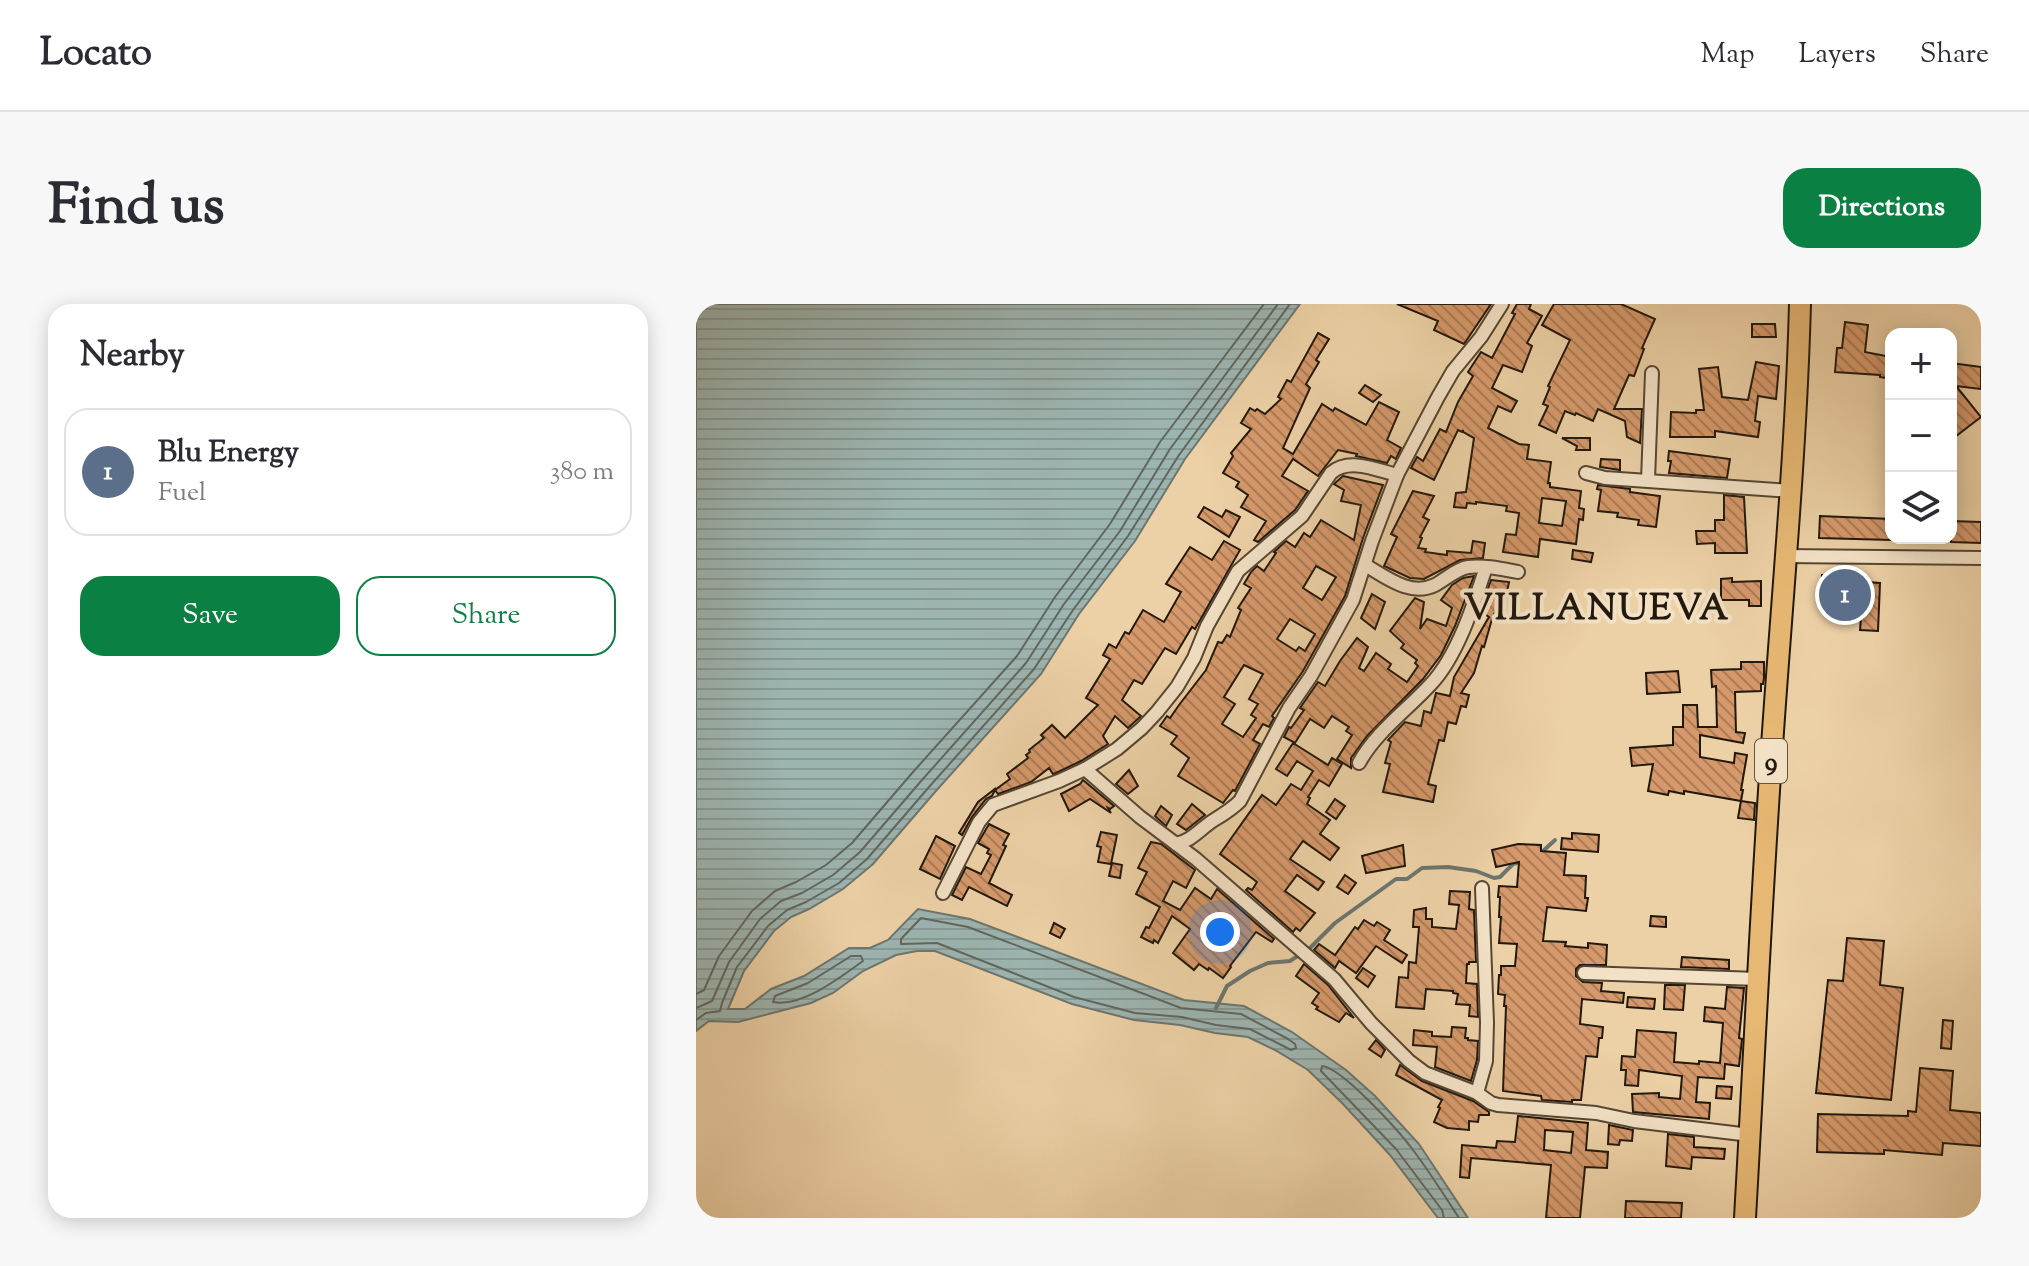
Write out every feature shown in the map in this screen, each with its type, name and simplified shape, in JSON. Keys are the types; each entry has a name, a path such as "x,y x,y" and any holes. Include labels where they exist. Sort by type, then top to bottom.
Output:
{"highway":[{"name":"9","path":"1745,1218 1760,912 1791,491 1800,304"}],"street":[{"path":"1176,844 1190,839 1240,801 1289,708 1311,676 1353,600 1397,475 1453,371 1481,337 1502,304"},
{"path":"1648,480 1652,373"},
{"path":"943,893 979,822 993,805 1085,769 1117,749 1157,712 1194,658 1207,626 1238,571 1294,524 1336,468 1351,465 1397,475"},
{"path":"1586,473 1605,478 1791,491"},
{"path":"1784,556 1981,558"},
{"path":"1365,565 1392,581 1415,589 1432,586 1465,568 1486,567 1518,572"},
{"path":"1359,763 1377,737 1431,685 1444,668 1474,604 1486,567"},
{"path":"1085,769 1334,979 1371,1023 1425,1073 1477,1093 1498,1105 1585,1112 1750,1135"},
{"path":"1477,1093 1486,1061 1487,1023 1482,888"},
{"path":"1584,973 1758,979"}],"water":[{"path":"696,304 1300,304 1185,459 1135,541 1079,614 1041,674 873,864 843,889 791,917 774,931 744,971 728,1009 745,1009 771,989 804,976 849,948 870,948 888,940 918,909 970,919 1184,1000 1244,1006 1292,1032 1346,1070 1375,1096 1419,1144 1468,1218 1438,1218 1390,1155 1343,1104 1308,1070 1275,1050 1248,1037 1134,1020 1072,1004 935,951 896,955 811,1003 738,1022 709,1021 696,1031"}],"building":[{"path":"1397,304 1491,304 1464,344 1434,330 1438,321"},
{"path":"1517,304 1531,304 1529,309 1542,316 1527,343 1532,346 1522,372 1503,365 1492,388 1517,401 1511,412 1498,406 1488,428 1519,444 1529,445 1527,459 1551,462 1550,487 1581,491 1579,508 1584,509 1583,520 1579,519 1576,544 1540,539 1538,557 1503,552 1506,534 1516,535 1519,513 1506,511 1507,506 1476,502 1467,503 1466,508 1454,507 1456,493 1466,492 1474,438 1463,430 1458,430 1434,480 1411,468 1417,457 1423,461 1440,429 1446,432 1473,376 1468,372 1481,352 1492,358 1515,314 1512,313","holes":["1542,498 1566,501 1562,526 1539,523"]},
{"path":"1554,304 1621,304 1655,319 1634,376 1629,375 1614,409 1642,409 1640,443 1627,437 1625,421 1598,409 1593,421 1565,411 1556,433 1539,425 1548,406 1543,404 1548,386 1570,340 1542,325"},
{"path":"1845,322 1868,325 1865,352 1885,356 1885,378 1835,372 1837,348 1842,348"},
{"path":"1752,324 1775,324 1776,337 1752,337"},
{"path":"1318,333 1329,339 1316,360 1319,362 1306,384 1310,388 1283,448 1293,454 1322,404 1366,425 1379,402 1399,412 1387,440 1401,448 1396,459 1391,456 1387,463 1338,450 1318,476 1293,459 1282,476 1308,491 1295,510 1258,542 1254,540 1266,521 1241,507 1248,495 1236,487 1239,482 1223,473 1233,456 1231,453 1251,429 1241,423 1250,408 1265,414 1281,399 1278,397 1287,380 1291,382"},
{"path":"1756,362 1779,366 1776,399 1758,396 1755,421 1760,422 1758,437 1715,431 1715,437 1670,437 1671,412 1696,413 1696,410 1704,410 1699,369 1718,367 1722,397 1748,400"},
{"path":"1957,364 1981,367 1981,389 1957,386"},
{"path":"1365,385 1381,395 1373,402 1359,393"},
{"path":"1957,387 1981,417 1957,435"},
{"path":"1562,438 1590,438 1590,450 1576,450 1577,446"},
{"path":"1669,451 1730,459 1727,478 1669,473"},
{"path":"1601,459 1620,460 1620,470 1600,467"},
{"path":"1343,476 1383,485 1345,596 1303,671 1272,716 1274,718 1269,727 1263,724 1253,740 1260,744 1235,791 1223,803 1178,776 1189,758 1171,744 1177,736 1160,726 1167,716 1170,718 1206,670 1218,642 1222,643 1227,635 1230,637 1241,610 1238,608 1251,588 1244,584 1257,566 1264,571 1274,552 1286,541 1295,547 1304,533 1310,537 1321,520 1354,540 1361,505 1341,501 1344,490 1334,484","holes":["1316,566 1336,577 1322,600 1303,588","1290,619 1315,634 1305,651 1299,647 1296,651 1277,639","1244,665 1263,674 1249,699 1258,704 1251,715 1256,718 1243,737 1222,724 1235,704 1224,697"]},
{"path":"1598,485 1660,496 1656,527 1638,525 1639,520 1617,517 1618,513 1598,511 1601,490 1597,489"},
{"path":"1413,491 1434,496 1423,517 1429,520 1418,548 1447,555 1447,551 1471,553 1473,541 1485,543 1483,558 1460,560 1424,579 1410,578 1384,566 1397,537 1391,534"},
{"path":"1724,495 1744,497 1747,553 1715,553 1715,543 1697,544 1696,531 1715,531 1715,520 1724,520"},
{"path":"1204,507 1222,517 1226,510 1240,517 1229,537 1198,517"},
{"path":"1820,516 1885,519 1885,540 1819,538"},
{"path":"1957,521 1981,522 1981,543 1957,542"},
{"path":"1224,541 1240,550 1195,629 1192,627 1176,654 1165,648 1142,684 1134,680 1122,700 1141,716 1128,728 1115,716 1103,736 1108,744 1056,773 1053,774 1049,768 1031,782 998,794 995,790 1010,779 1007,774 1028,758 1029,750 1044,738 1041,735 1052,725 1065,738 1098,705 1086,698 1110,659 1103,655 1109,644 1116,648 1125,632 1129,634 1143,610 1164,622 1181,592 1166,584 1190,547 1212,560"},
{"path":"1573,550 1593,553 1591,562 1572,559"},
{"path":"1822,575 1854,576 1853,581 1880,583 1878,631 1860,630 1862,606 1821,605"},
{"path":"1474,576 1441,655 1423,679 1367,736 1351,758 1351,768 1337,759 1352,735 1346,731 1349,727 1332,716 1324,728 1310,719 1295,743 1284,737 1304,710 1300,708 1318,682 1325,686 1357,638 1368,647 1359,668 1364,671 1376,653 1391,664 1388,669 1407,682 1418,666 1415,663 1417,660 1401,648 1404,644 1390,631 1415,598 1424,602 1420,629 1427,619 1446,626 1452,608 1441,600 1452,585"},
{"path":"1732,578 1732,582 1761,581 1761,606 1749,606 1749,600 1721,600 1721,579"},
{"path":"1491,580 1509,582 1506,597 1501,596 1474,673 1461,693 1469,695 1466,707 1461,706 1456,724 1448,722 1444,741 1439,740 1428,784 1436,786 1433,802 1383,792 1390,764 1385,763 1391,742 1388,740 1405,722 1421,726 1424,711 1431,713 1436,693 1450,696 1454,677 1489,617 1480,611"},
{"path":"1372,594 1385,602 1375,629 1361,618"},
{"path":"1741,662 1764,662 1761,691 1735,692 1736,732 1745,733 1743,743 1700,735 1700,757 1734,763 1735,753 1747,755 1741,801 1684,791 1684,794 1669,791 1668,795 1648,791 1653,764 1632,766 1630,748 1673,745 1673,727 1683,727 1683,705 1697,705 1698,727 1717,727 1716,686 1712,687 1711,670 1741,669"},
{"path":"1678,671 1680,692 1647,694 1646,673"},
{"path":"1293,743 1328,765 1332,758 1342,764 1329,786 1319,780 1308,797 1307,804 1330,820 1320,834 1339,848 1330,860 1303,841 1290,859 1324,882 1318,890 1297,875 1285,891 1315,913 1300,931 1296,928 1293,932 1246,890 1252,890 1257,882 1220,854 1262,795 1276,805 1291,784 1301,790 1313,771 1297,761 1287,776 1276,769"},
{"path":"1129,770 1138,786 1128,794 1116,784"},
{"path":"1083,780 1114,806 1108,808 1111,813 1090,799 1069,811 1061,794"},
{"path":"996,788 972,817 962,835 959,833 978,802"},
{"path":"1335,799 1345,806 1336,819 1326,812"},
{"path":"1741,801 1755,803 1754,820 1738,818"},
{"path":"1192,804 1205,815 1186,830 1177,824"},
{"path":"1161,806 1172,815 1166,826 1155,816"},
{"path":"989,824 1009,834 989,883 1012,895 1007,906 969,887 962,900 952,895 966,867 981,874 991,855 987,853 989,849 978,843"},
{"path":"1101,832 1117,835 1111,864 1098,862 1101,847 1097,846"},
{"path":"1572,833 1599,835 1598,852 1561,849 1562,838 1572,839"},
{"path":"936,836 955,846 940,879 920,869"},
{"path":"1151,842 1161,844 1195,870 1186,888 1173,881 1163,901 1180,910 1195,888 1211,899 1217,889 1274,939 1272,942 1256,932 1223,978 1199,964 1194,970 1173,953 1190,929 1172,916 1158,943 1141,937 1160,907 1136,894 1147,872 1138,868"},
{"path":"1518,844 1541,845 1541,851 1566,853 1564,875 1586,876 1586,911 1547,907 1543,941 1566,942 1565,946 1588,948 1588,943 1607,945 1606,965 1580,965 1576,976 1583,982 1602,983 1601,991 1624,993 1623,1003 1582,999 1580,1024 1603,1027 1597,1057 1586,1056 1581,1100 1542,1100 1541,1096 1503,1091 1506,1006 1505,995 1498,994 1499,975 1501,966 1515,966 1517,944 1499,943 1501,917 1498,897 1499,886 1517,887 1519,862 1496,867 1492,850"},
{"path":"1403,845 1405,866 1366,873 1362,856"},
{"path":"1112,863 1122,865 1120,878 1109,876"},
{"path":"1345,875 1356,883 1348,894 1337,887"},
{"path":"1450,891 1470,892 1469,909 1474,910 1476,962 1467,964 1466,983 1477,984 1478,1017 1469,1016 1470,1005 1456,1004 1458,994 1453,991 1426,989 1424,1009 1396,1007 1399,977 1408,978 1409,962 1416,963 1419,927 1413,927 1414,910 1426,908 1426,919 1432,919 1432,927 1456,929 1459,905 1449,904"},
{"path":"1651,916 1666,917 1666,927 1650,926"},
{"path":"1364,920 1374,926 1377,922 1390,930 1384,940 1407,955 1402,963 1376,946 1356,973 1339,961 1335,968 1314,950 1319,944 1335,955 1355,927 1358,929"},
{"path":"1054,923 1065,929 1060,938 1050,933"},
{"path":"1847,938 1884,941 1880,985 1903,988 1891,1100 1816,1093 1828,980 1843,981"},
{"path":"1682,957 1729,960 1729,969 1681,967"},
{"path":"1304,964 1328,985 1354,1018 1346,1013 1339,1022 1316,1009 1318,1007 1312,1003 1319,993 1296,976"},
{"path":"1363,968 1375,976 1368,987 1356,978"},
{"path":"1665,985 1685,985 1683,1010 1664,1009"},
{"path":"1727,987 1744,988 1739,1066 1725,1064 1724,1079 1698,1077 1696,1102 1710,1103 1709,1119 1633,1112 1632,1094 1659,1093 1659,1097 1680,1099 1682,1076 1639,1070 1638,1086 1625,1085 1626,1070 1621,1070 1622,1056 1635,1057 1637,1030 1676,1033 1674,1062 1720,1063 1723,1023 1704,1021 1705,1007 1725,1009"},
{"path":"1628,997 1655,999 1654,1009 1627,1007"},
{"path":"1943,1020 1953,1021 1951,1049 1941,1048"},
{"path":"1452,1027 1466,1028 1465,1038 1478,1041 1471,1081 1435,1067 1437,1047 1413,1045 1414,1030 1432,1032 1432,1036 1451,1037"},
{"path":"1376,1040 1385,1050 1381,1057 1369,1049"},
{"path":"1400,1065 1422,1081 1473,1101 1489,1115 1479,1115 1478,1122 1469,1121 1469,1130 1447,1128 1434,1122 1442,1100 1396,1075"},
{"path":"1920,1068 1953,1071 1950,1110 1981,1113 1981,1146 1943,1143 1942,1155 1884,1150 1884,1154 1817,1152 1818,1114 1908,1116 1908,1111 1916,1112"},
{"path":"1717,1086 1732,1087 1731,1099 1716,1098"},
{"path":"1518,1116 1588,1123 1586,1150 1608,1152 1607,1168 1585,1167 1580,1218 1546,1218 1551,1165 1471,1158 1469,1178 1460,1177 1462,1145 1496,1148 1497,1141 1515,1142","holes":["1545,1130 1573,1132 1571,1153 1544,1150"]},
{"path":"1609,1125 1633,1130 1632,1141 1620,1140 1619,1145 1608,1144"},
{"path":"1668,1134 1694,1137 1694,1147 1725,1149 1724,1159 1692,1157 1691,1169 1666,1166"},
{"path":"1626,1201 1682,1203 1681,1218 1625,1218"}],"waterway":[{"path":"1542,852 1555,840"},
{"path":"1216,1008 1227,986 1268,963 1290,961 1310,948 1335,923 1396,879 1407,879 1422,868 1448,867 1476,871 1494,878 1500,877 1513,864 1524,861"}],"place":[{"name":"Blu Energy","path":"1845,595"}],"district":[{"name":"VILLANUEVA","path":"1597,606"}]}
